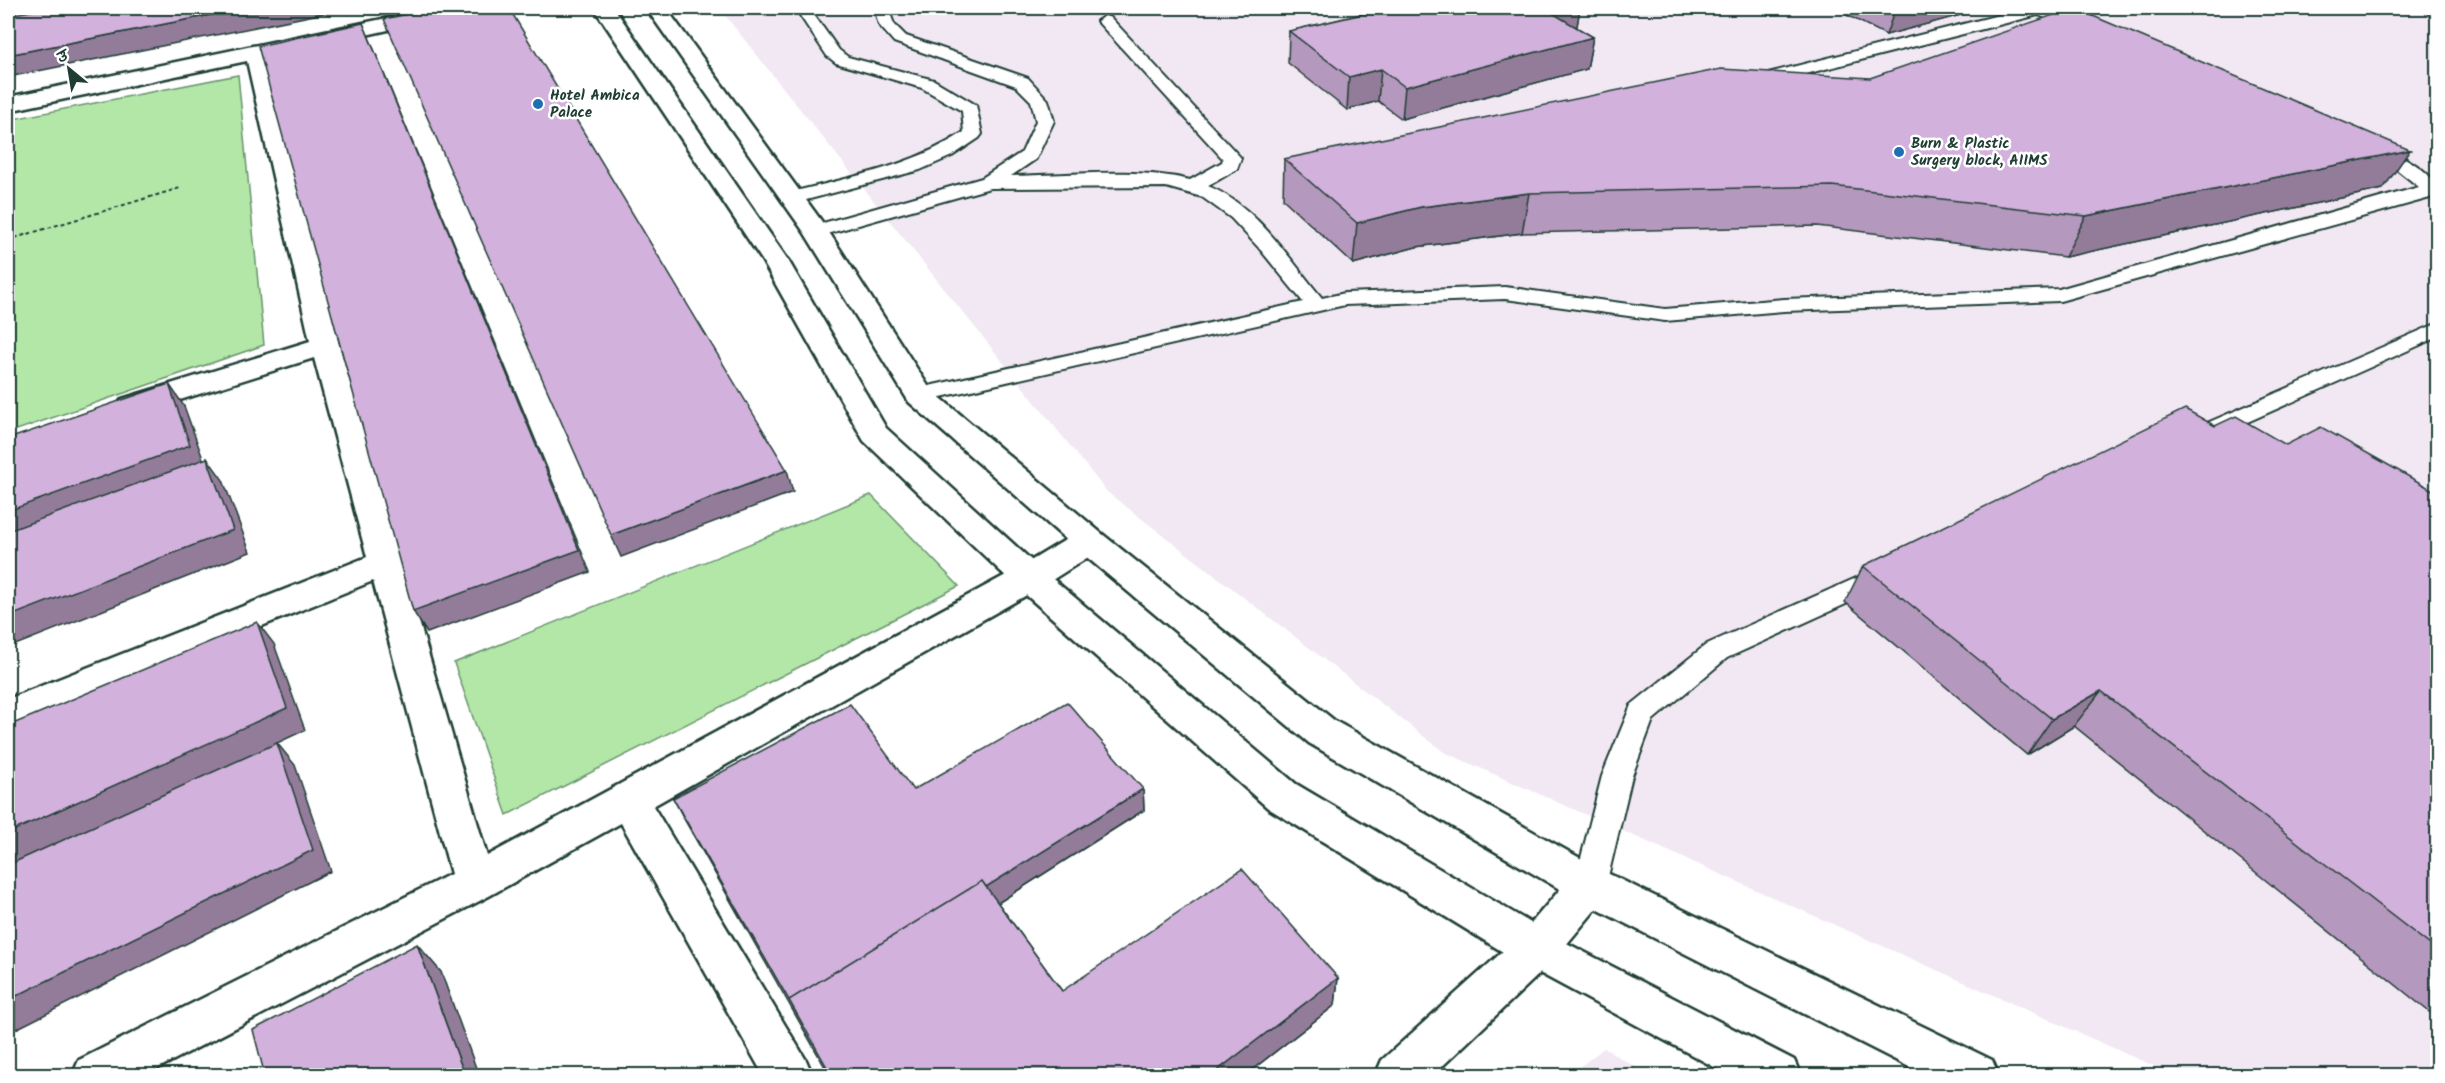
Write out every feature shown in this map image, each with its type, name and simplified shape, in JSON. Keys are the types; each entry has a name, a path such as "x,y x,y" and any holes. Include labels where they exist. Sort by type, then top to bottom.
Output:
{"street":[{"path":"8,104 460,8"},
{"path":"604,8 775,260 874,434 1029,578 1282,796 1536,949 1778,1076"},
{"path":"656,8 816,231 919,395 1089,541 1322,732 1590,885 1976,1076"},
{"path":"255,53 325,345 474,882"},
{"path":"110,413 325,345"},
{"path":"95,1076 474,882 628,800 1029,578 1089,541"},
{"path":"8,714 386,563"},
{"path":"628,800 790,1076"},
{"path":"1398,1076 1536,949 1590,885"}],"lane":[{"path":"791,198 914,166 946,152 973,134 970,110 928,84 842,60 833,53 802,8"},
{"path":"881,8 886,25 900,39 1022,82 1039,100 1045,121 1030,154 989,182"},
{"path":"1774,77 2040,8 2104,37"},
{"path":"1105,21 1232,158 1231,165 1192,187"},
{"path":"919,395 1346,299 1505,293 1665,315 1784,305 2060,295 2423,194 2429,188 2421,176 2411,168 2356,144"},
{"path":"816,231 989,182 1172,181 1209,193 1232,210 1317,306"},
{"path":"2186,441 2438,329"},
{"path":"1590,885 1617,776 1641,713 1717,651 1902,568"}],"path":[{"path":"8,240 180,188"}],"shaded area":[{"path":"719,8 2437,8 2437,1075 2174,1075 1444,752 1107,492"},
{"path":"1604,1048 1649,1075 1569,1075"}],"green space":[{"path":"238,75 264,345 8,433 8,120"},
{"path":"871,495 959,586 507,815 454,663"}],"building":[{"path":"48,8 246,8 8,55 8,15"},
{"path":"438,8 509,8 787,470 611,535 384,19"},
{"path":"1389,8 1544,8 1593,37 1405,87 1381,69 1349,77 1289,31"},
{"name":"Burn & Plastic Surgery block, AIIMS","path":"2074,8 2410,150 2086,216 1832,186 1529,193 1421,207 1357,223 1284,159 1721,69 1870,78"},
{"path":"363,23 579,550 413,611 258,46"},
{"path":"169,384 190,445 8,511 8,439"},
{"path":"2185,409 2215,426 2236,416 2286,445 2321,427 2438,493 2438,951 2101,691 2052,719 1863,566"},
{"path":"207,458 233,530 8,617 8,531"},
{"path":"257,622 287,708 8,833 8,726"},
{"path":"1067,702 1143,789 986,887 982,881 789,1000 793,1007 673,798 850,704 913,790"},
{"path":"277,743 313,850 8,1000 8,865"},
{"path":"1242,869 1338,978 1210,1076 832,1076 789,1000 982,881 1062,991"},
{"path":"417,944 465,1076 265,1076 253,1030"}],"place":[{"name":"Hotel Ambica Palace","path":"538,104"},
{"name":"Burn & Plastic Surgery block, AIIMS","path":"1899,152"}]}
